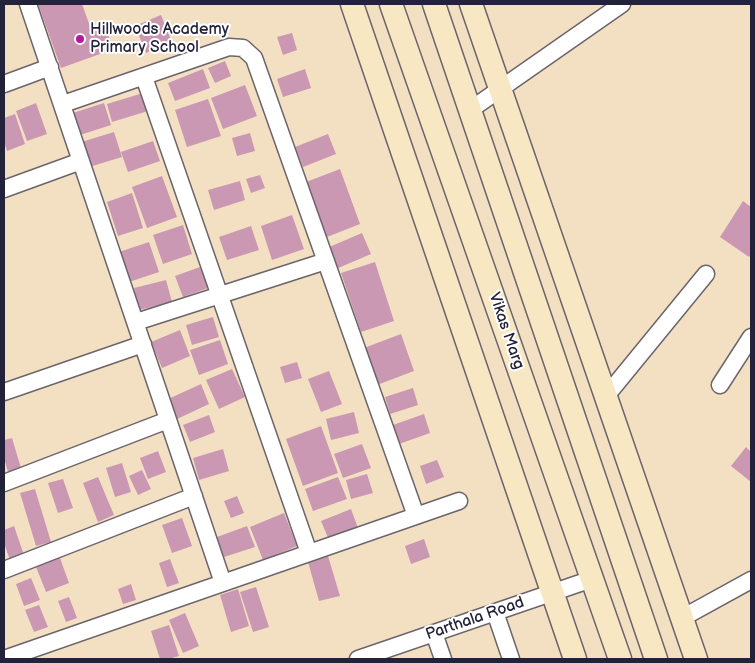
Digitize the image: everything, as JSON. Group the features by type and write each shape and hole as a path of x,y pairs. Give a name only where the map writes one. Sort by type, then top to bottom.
{"street":[{"path":"28,4 223,583"},
{"path":"352,4 574,659"},
{"name":"Vikas Marg","path":"391,4 620,659"},
{"path":"434,4 656,659"},
{"path":"471,4 607,395 648,522 696,659"},
{"path":"470,110 622,4"},
{"path":"63,104 229,47 243,48 254,58 416,516"},
{"path":"4,84 50,67"},
{"path":"144,77 309,553"},
{"path":"4,189 81,161"},
{"path":"136,322 326,261"},
{"path":"607,395 706,274"},
{"path":"720,385 751,336"},
{"path":"4,392 143,344"},
{"path":"4,483 168,420"},
{"path":"4,570 194,496"},
{"path":"5,654 223,583 459,502"},
{"name":"Parthala Road","path":"358,659 592,579"},
{"path":"682,618 751,580"},
{"path":"495,612 511,659"},
{"path":"434,633 442,659"}],"building":[{"name":"Hillwoods Academy Primary School","path":"38,4 82,4 91,29 104,25 114,49 61,68"},
{"path":"161,15 172,42 146,53 135,26"},
{"path":"292,33 297,50 283,55 277,37"},
{"path":"225,61 231,76 215,83 208,68"},
{"path":"203,69 210,88 175,101 168,83"},
{"path":"305,69 311,88 283,97 277,79"},
{"path":"245,85 257,116 223,129 211,98"},
{"path":"143,93 148,111 112,122 107,104"},
{"path":"208,99 221,136 187,147 175,110"},
{"path":"36,103 47,134 27,141 16,111"},
{"path":"104,103 111,125 80,135 73,113"},
{"path":"15,114 25,144 7,151 4,141 4,118"},
{"path":"114,132 122,157 86,168 78,143"},
{"path":"250,133 255,151 237,156 232,138"},
{"path":"328,134 336,154 303,167 295,147"},
{"path":"153,141 160,161 128,172 121,152"},
{"path":"340,169 360,224 327,237 306,182"},
{"path":"260,175 265,188 251,193 246,179"},
{"path":"162,176 177,217 147,228 132,187"},
{"path":"240,181 245,200 214,210 208,190"},
{"path":"132,193 143,228 118,236 107,202"},
{"path":"743,201 751,207 751,254 749,257 720,237"},
{"path":"292,215 304,249 272,260 261,226"},
{"path":"183,225 192,254 163,264 153,235"},
{"path":"251,226 259,250 227,260 219,237"},
{"path":"362,233 371,254 336,269 327,248"},
{"path":"149,242 159,272 126,283 116,253"},
{"path":"375,262 394,321 361,332 341,273"},
{"path":"200,267 208,288 183,297 175,276"},
{"path":"166,280 172,302 139,310 134,288"},
{"path":"213,317 219,337 192,345 186,325"},
{"path":"180,330 190,356 162,368 151,342"},
{"path":"401,334 414,371 377,385 364,348"},
{"path":"220,340 228,364 199,375 190,350"},
{"path":"297,362 302,378 285,383 280,367"},
{"path":"232,369 245,397 219,409 206,380"},
{"path":"329,371 342,404 321,412 308,379"},
{"path":"201,384 209,404 175,420 166,400"},
{"path":"413,388 418,405 390,414 385,397"},
{"path":"354,412 359,433 331,440 326,419"},
{"path":"424,414 430,433 399,444 393,425"},
{"path":"209,415 215,432 190,442 183,425"},
{"path":"321,426 338,473 303,486 286,439"},
{"path":"12,438 21,468 8,472 4,458 4,440"},
{"path":"362,444 371,468 343,478 334,454"},
{"path":"746,447 751,452 751,482 731,466"},
{"path":"223,449 229,471 199,480 193,458"},
{"path":"158,451 166,472 148,479 140,458"},
{"path":"437,460 444,477 426,484 420,466"},
{"path":"122,463 131,492 115,497 106,468"},
{"path":"142,470 151,489 138,495 129,476"},
{"path":"367,474 373,493 351,499 346,480"},
{"path":"98,477 114,515 98,522 83,483"},
{"path":"338,477 347,499 313,511 305,489"},
{"path":"63,479 73,508 58,513 48,483"},
{"path":"35,489 51,542 36,546 20,493"},
{"path":"237,496 244,513 231,518 224,501"},
{"path":"351,509 358,528 329,540 321,521"},
{"path":"284,513 297,546 263,560 250,527"},
{"path":"182,518 192,546 172,553 162,525"},
{"path":"14,526 24,555 10,560 4,543 4,530"},
{"path":"247,526 255,547 224,557 217,537"},
{"path":"424,539 430,557 411,564 405,546"},
{"path":"328,556 340,596 319,601 308,562"},
{"path":"60,558 69,583 46,592 36,567"},
{"path":"170,559 179,583 167,587 159,563"},
{"path":"31,578 40,600 24,606 16,584"},
{"path":"131,584 136,600 123,604 118,589"},
{"path":"256,587 269,627 253,632 240,592"},
{"path":"238,589 249,626 231,632 220,595"},
{"path":"69,597 77,618 66,622 58,601"},
{"path":"39,605 48,627 34,632 25,610"},
{"path":"185,613 199,646 183,653 169,620"},
{"path":"169,625 179,656 160,659 151,631"}],"place":[{"name":"Hillwoods Academy Primary School","path":"80,39"}]}
